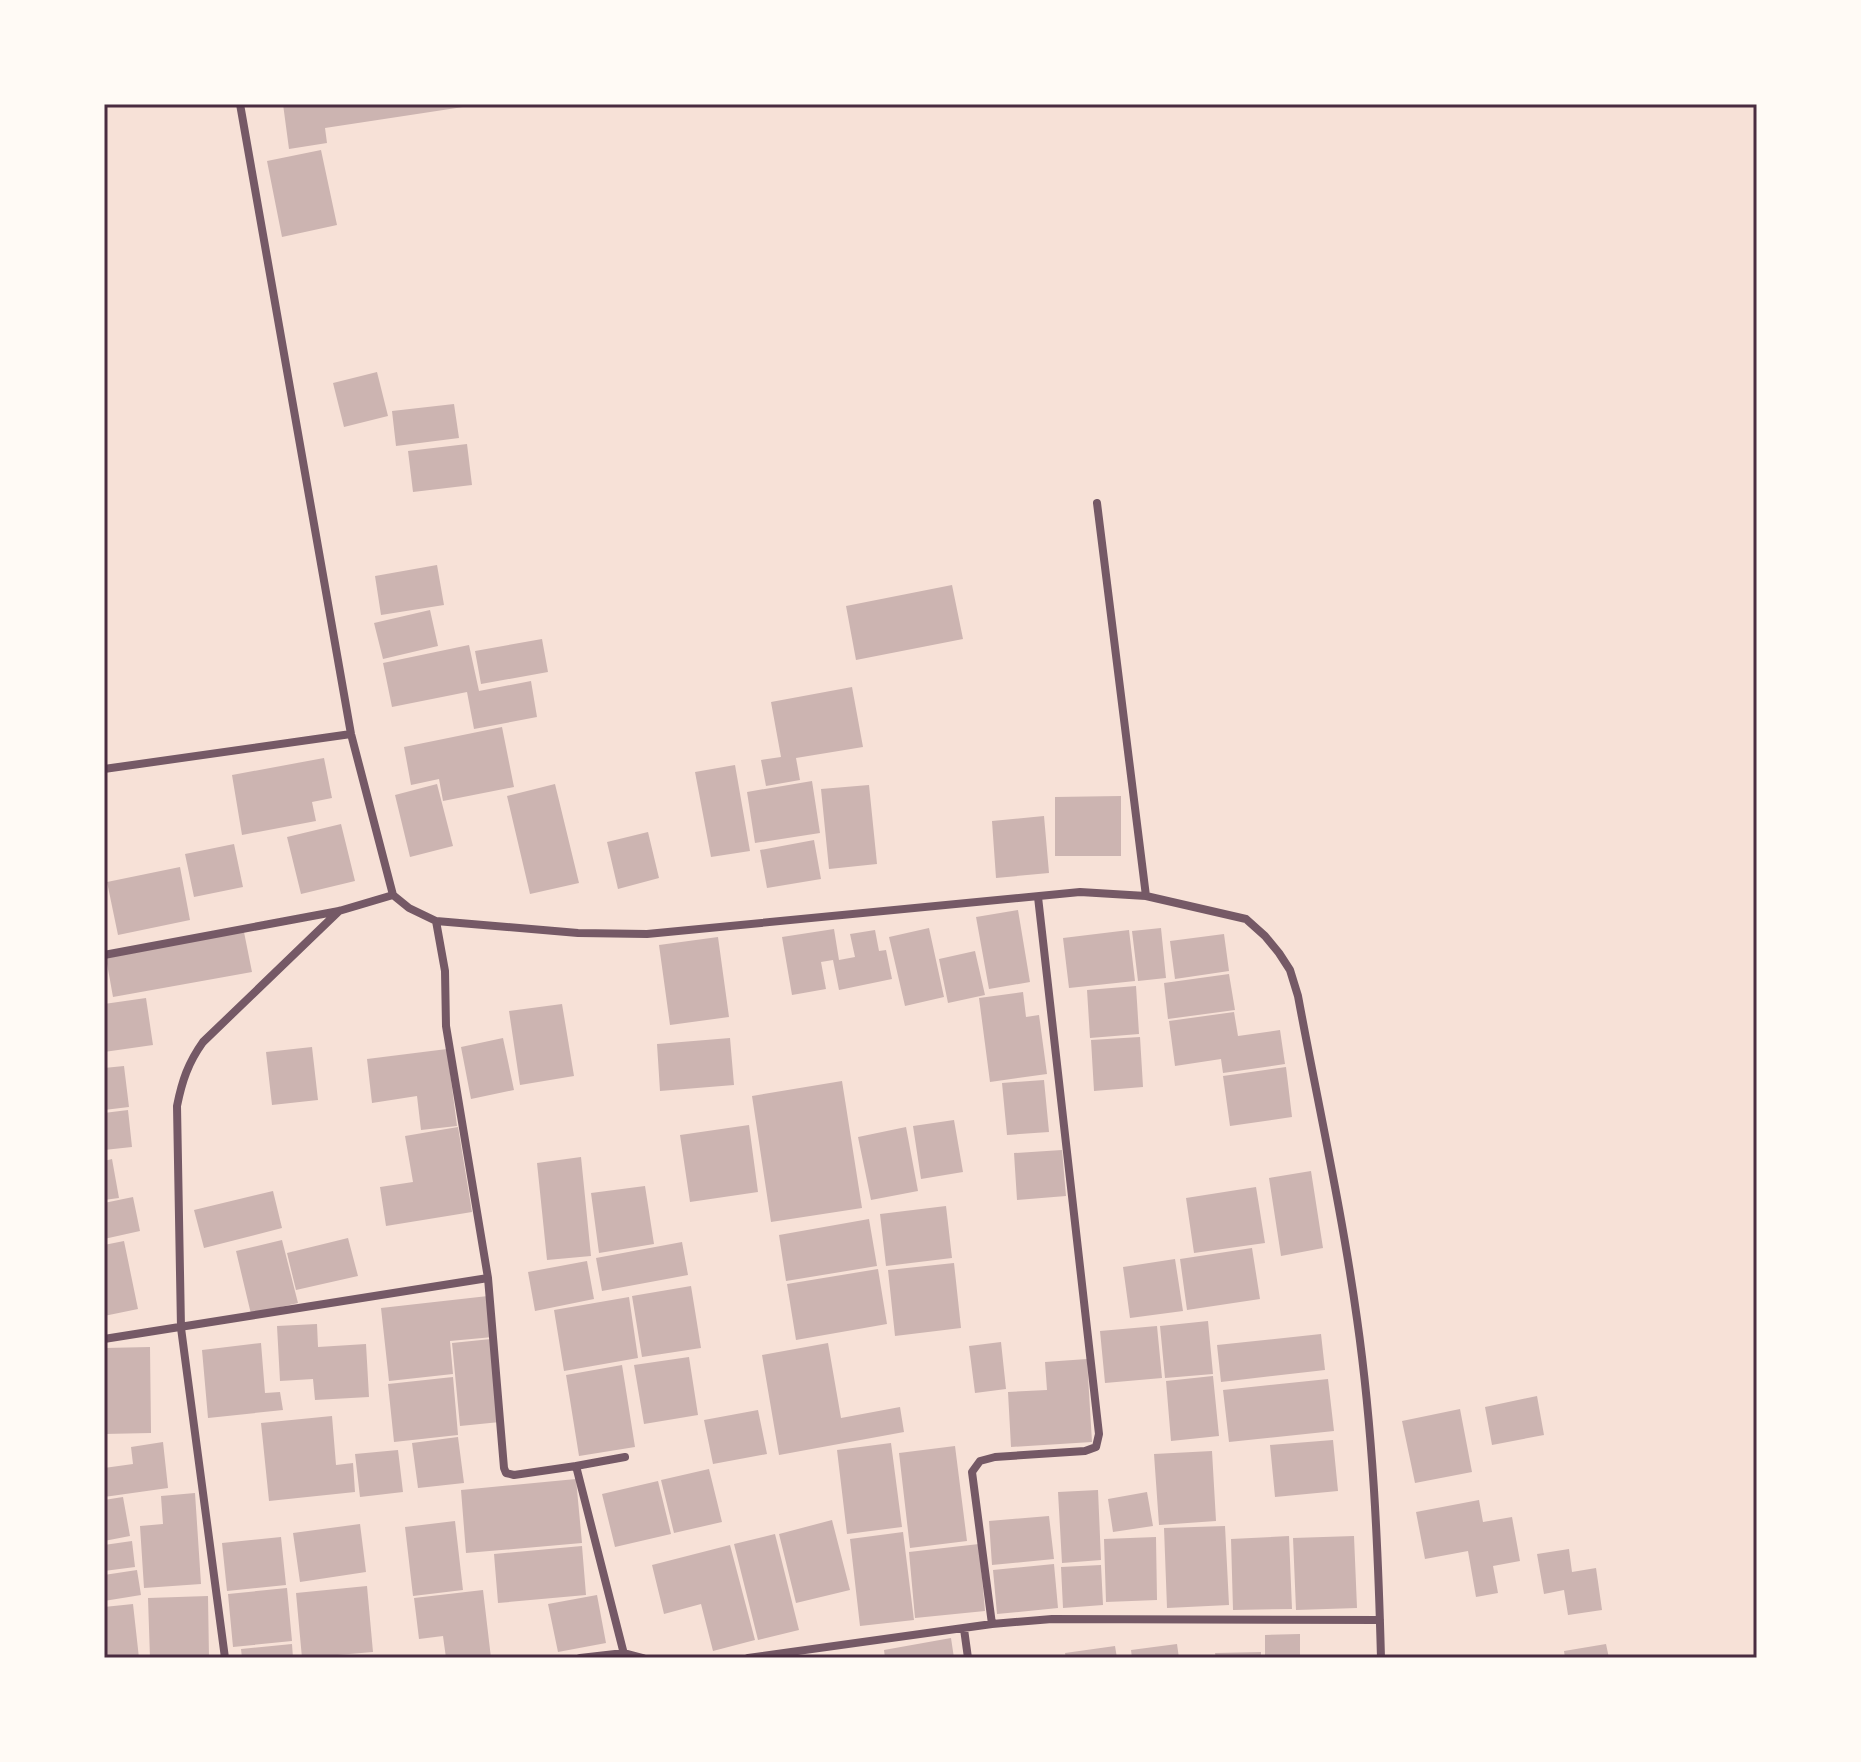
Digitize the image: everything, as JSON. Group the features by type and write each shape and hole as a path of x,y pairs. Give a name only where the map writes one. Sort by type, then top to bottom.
{"street":[{"path":"240,104 351,734 393,895 409,908 436,921 578,933 647,934 1080,892 1146,896 1246,919 1265,936 1290,970 1298,996 1357,1315 1375,1495 1381,1658"},
{"path":"1097,503 1146,896"},
{"path":"104,769 351,734"},
{"path":"104,955 339,911 393,895"},
{"path":"992,1624 972,1472 980,1461 995,1457 1085,1451 1096,1447 1099,1434 1038,897"},
{"path":"225,1658 181,1328 177,1106 186,1070 203,1042 339,911"},
{"path":"436,921 445,971 446,1026 488,1278 506,1473 514,1475 625,1457"},
{"path":"104,1339 488,1278"},
{"path":"576,1466 625,1655"},
{"path":"748,1658 992,1624 1104,1618 1380,1620"},
{"path":"964,1629 968,1658"},
{"path":"580,1658 625,1655 643,1658"}],"building":[{"path":"283,104 463,104 463,107 325,128 327,143 289,149"},
{"path":"321,150 337,225 282,237 267,161"},
{"path":"377,372 388,416 344,427 333,383"},
{"path":"454,404 459,438 396,446 392,411"},
{"path":"467,444 472,485 413,492 408,451"},
{"path":"437,565 444,605 381,615 375,576"},
{"path":"952,585 963,639 856,660 846,606"},
{"path":"430,610 438,646 383,659 374,623"},
{"path":"542,639 548,672 481,684 475,651"},
{"path":"469,645 479,691 531,681 537,717 474,729 467,692 392,707 383,663"},
{"path":"852,687 863,747 796,758 800,780 766,786 761,760 781,757 771,702"},
{"path":"502,727 514,787 443,801 439,779 411,785 404,747"},
{"path":"324,758 332,798 312,802 316,821 242,835 232,775"},
{"path":"735,765 750,851 711,857 695,772"},
{"path":"812,781 820,833 755,843 747,792"},
{"path":"437,784 453,846 410,857 395,795"},
{"path":"555,784 579,883 530,894 507,796"},
{"path":"869,785 877,864 829,869 821,789"},
{"path":"1121,796 1121,856 1055,856 1055,797"},
{"path":"1044,816 1049,873 996,878 992,821"},
{"path":"341,824 355,881 301,894 287,837"},
{"path":"648,832 659,878 618,889 607,842"},
{"path":"814,840 821,879 767,888 760,850"},
{"path":"234,844 243,887 194,897 185,854"},
{"path":"180,867 190,920 118,935 107,882"},
{"path":"1018,910 1030,982 989,989 976,917"},
{"path":"929,928 944,997 905,1006 889,937"},
{"path":"1161,928 1166,978 1138,981 1132,931"},
{"path":"834,929 839,960 855,957 850,934 875,930 879,951 886,950 892,979 839,990 833,960 821,962 826,989 792,995 782,937"},
{"path":"1129,930 1135,981 1069,988 1063,938"},
{"path":"244,932 252,972 113,997 106,958"},
{"path":"1224,934 1229,971 1175,979 1170,941"},
{"path":"718,937 729,1017 670,1025 659,945"},
{"path":"975,951 985,995 948,1003 939,959"},
{"path":"1229,974 1235,1010 1168,1019 1164,983"},
{"path":"1136,986 1139,1034 1090,1038 1087,990"},
{"path":"1023,992 1026,1017 1039,1015 1047,1074 990,1082 979,998"},
{"path":"146,998 153,1045 104,1052 104,1004"},
{"path":"562,1004 574,1076 520,1085 509,1011"},
{"path":"1234,1012 1238,1036 1280,1030 1285,1064 1223,1073 1221,1059 1175,1066 1169,1021"},
{"path":"1140,1037 1143,1087 1094,1091 1091,1040"},
{"path":"503,1038 514,1090 471,1099 461,1047"},
{"path":"730,1038 734,1085 660,1091 657,1044"},
{"path":"312,1047 318,1100 272,1105 266,1052"},
{"path":"447,1049 457,1126 421,1130 417,1096 372,1103 367,1059"},
{"path":"124,1066 129,1107 104,1110 104,1068"},
{"path":"1286,1067 1292,1117 1230,1126 1223,1076"},
{"path":"1044,1080 1049,1132 1007,1135 1002,1083"},
{"path":"842,1081 862,1208 771,1222 752,1096"},
{"path":"128,1110 132,1147 104,1150 104,1113"},
{"path":"954,1120 963,1172 921,1179 913,1126"},
{"path":"749,1125 758,1192 690,1202 680,1135"},
{"path":"458,1127 472,1212 386,1226 380,1187 413,1182 405,1136"},
{"path":"906,1127 918,1191 871,1200 858,1137"},
{"path":"1062,1150 1066,1196 1017,1200 1014,1153"},
{"path":"581,1157 591,1256 547,1260 537,1163"},
{"path":"112,1159 119,1198 104,1200 104,1161"},
{"path":"1311,1171 1323,1248 1281,1256 1269,1178"},
{"path":"645,1186 654,1244 599,1253 591,1193"},
{"path":"1256,1187 1265,1243 1194,1253 1186,1198"},
{"path":"273,1191 282,1228 204,1248 194,1210"},
{"path":"133,1197 140,1231 104,1239 104,1203"},
{"path":"946,1206 952,1258 886,1266 880,1214"},
{"path":"869,1219 877,1266 786,1281 779,1235"},
{"path":"348,1238 358,1276 296,1290 287,1253"},
{"path":"282,1240 298,1303 251,1314 236,1251"},
{"path":"124,1241 138,1309 104,1316 104,1245"},
{"path":"682,1242 688,1275 602,1291 596,1258"},
{"path":"1252,1248 1260,1299 1187,1310 1180,1259"},
{"path":"1175,1259 1183,1311 1130,1318 1123,1267"},
{"path":"587,1261 594,1299 535,1311 528,1272"},
{"path":"954,1263 961,1328 895,1336 888,1270"},
{"path":"878,1269 887,1324 796,1340 787,1284"},
{"path":"691,1286 701,1348 642,1357 632,1296"},
{"path":"488,1296 493,1337 450,1341 453,1374 389,1381 381,1308"},
{"path":"629,1297 638,1358 564,1371 554,1310"},
{"path":"1208,1321 1213,1374 1165,1378 1160,1326"},
{"path":"317,1324 318,1347 366,1344 369,1397 315,1400 313,1379 280,1381 277,1326"},
{"path":"1157,1326 1162,1378 1105,1383 1100,1331"},
{"path":"1321,1334 1325,1370 1221,1382 1217,1345"},
{"path":"491,1339 500,1422 460,1426 452,1343"},
{"path":"1001,1342 1006,1389 975,1393 969,1346"},
{"path":"261,1343 265,1393 280,1392 283,1410 208,1418 202,1350"},
{"path":"828,1343 841,1418 900,1407 904,1432 779,1455 762,1355"},
{"path":"150,1347 151,1433 104,1434 104,1348"},
{"path":"689,1357 698,1415 644,1424 634,1365"},
{"path":"1087,1359 1092,1442 1011,1447 1008,1392 1047,1390 1045,1362"},
{"path":"622,1365 635,1447 579,1456 566,1375"},
{"path":"1213,1376 1219,1436 1171,1441 1166,1381"},
{"path":"453,1377 458,1435 394,1442 388,1384"},
{"path":"1328,1379 1334,1431 1229,1442 1223,1390"},
{"path":"1537,1396 1544,1435 1492,1445 1485,1407"},
{"path":"1460,1409 1472,1472 1415,1483 1402,1421"},
{"path":"758,1410 767,1454 713,1464 704,1420"},
{"path":"332,1416 336,1465 353,1463 355,1492 269,1501 261,1423"},
{"path":"458,1437 464,1483 418,1488 412,1443"},
{"path":"1333,1440 1338,1491 1275,1497 1270,1445"},
{"path":"163,1442 168,1488 104,1497 104,1468 133,1464 131,1447"},
{"path":"891,1443 902,1527 847,1534 837,1450"},
{"path":"955,1446 967,1541 910,1548 899,1453"},
{"path":"398,1450 403,1492 360,1497 355,1454"},
{"path":"1212,1451 1216,1521 1159,1525 1154,1454"},
{"path":"709,1469 722,1522 674,1533 661,1480"},
{"path":"576,1479 582,1543 466,1553 461,1490"},
{"path":"658,1481 671,1534 615,1547 602,1494"},
{"path":"1098,1490 1101,1560 1062,1563 1058,1492"},
{"path":"1147,1492 1153,1526 1113,1532 1108,1499"},
{"path":"195,1493 201,1584 144,1588 140,1526 163,1524 161,1496"},
{"path":"123,1497 130,1536 104,1541 104,1500"},
{"path":"1479,1500 1483,1522 1512,1517 1520,1561 1493,1566 1498,1593 1476,1597 1468,1551 1425,1559 1416,1512"},
{"path":"1049,1516 1054,1559 992,1565 989,1521"},
{"path":"832,1520 850,1590 796,1603 779,1534"},
{"path":"455,1521 463,1590 413,1596 405,1527"},
{"path":"360,1524 366,1572 300,1582 293,1533"},
{"path":"1225,1526 1229,1605 1167,1608 1164,1528"},
{"path":"903,1532 914,1620 860,1626 850,1539"},
{"path":"775,1534 799,1630 758,1640 734,1544"},
{"path":"1289,1536 1292,1609 1233,1610 1231,1539"},
{"path":"1354,1536 1357,1608 1296,1610 1293,1538"},
{"path":"281,1537 286,1585 227,1591 222,1543"},
{"path":"1156,1537 1157,1600 1106,1602 1104,1539"},
{"path":"132,1541 135,1567 104,1571 104,1545"},
{"path":"979,1544 985,1611 915,1618 909,1552"},
{"path":"730,1545 755,1640 713,1651 701,1604 664,1614 652,1565"},
{"path":"582,1546 586,1595 498,1603 494,1554"},
{"path":"1569,1549 1572,1572 1596,1568 1602,1610 1568,1615 1564,1590 1544,1594 1537,1554"},
{"path":"1054,1564 1058,1608 997,1614 993,1570"},
{"path":"1101,1565 1103,1605 1063,1608 1061,1567"},
{"path":"137,1570 141,1595 104,1601 104,1575"},
{"path":"367,1586 373,1652 302,1658 296,1593"},
{"path":"287,1588 292,1641 233,1647 228,1594"},
{"path":"483,1590 491,1658 446,1658 443,1636 419,1639 414,1598"},
{"path":"597,1595 606,1643 558,1652 548,1604"},
{"path":"208,1596 209,1658 150,1658 148,1598"},
{"path":"133,1604 139,1658 104,1658 104,1607"},
{"path":"1300,1634 1300,1658 1265,1658 1265,1635"},
{"path":"951,1638 954,1658 885,1658 884,1650"},
{"path":"292,1644 293,1658 242,1658 241,1649"},
{"path":"1177,1644 1179,1658 1132,1658 1131,1650"},
{"path":"1606,1644 1609,1658 1565,1658 1564,1651"},
{"path":"1115,1646 1117,1658 1066,1658 1065,1653"},
{"path":"1261,1652 1261,1658 1216,1658 1215,1653"}]}
